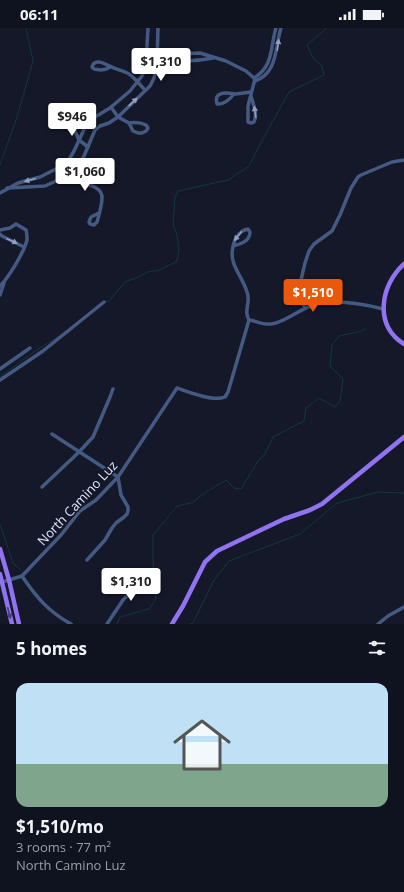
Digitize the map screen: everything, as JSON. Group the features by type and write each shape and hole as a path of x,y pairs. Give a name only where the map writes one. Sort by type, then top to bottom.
{"main road":[{"path":"404,264 396,272 389,284 383,309 387,326 392,335 404,344"},
{"path":"172,624 206,562 217,551 284,519 322,504 404,437"},
{"path":"0,549 19,624"},
{"path":"0,574 12,624"}],"street":[{"path":"0,193 18,183 40,177 66,163 74,151 87,123 111,107 130,91 142,76 146,64 148,28"},
{"path":"7,188 45,186 65,177 74,170 84,156 96,130 100,126 109,123 118,117 150,86 154,78 157,63 158,28"},
{"path":"251,94 256,120 252,123 248,122 249,100 255,79 265,68 268,62 276,28"},
{"path":"255,79 263,77 273,64 281,28"},
{"path":"146,64 169,60 181,54 200,54 226,61 240,67 255,79"},
{"path":"169,60 183,62 215,58"},
{"path":"110,67 129,74 145,90"},
{"path":"234,94 223,104 217,104 216,99 218,95 227,93 251,94"},
{"path":"111,107 118,117 129,123 133,131 142,133 148,128 140,122 129,123"},
{"path":"71,122 79,140 88,147"},
{"path":"305,308 298,293 304,262 314,244 332,231 355,180 361,175 392,162 404,160"},
{"path":"60,167 65,177 76,182 93,186 102,193 103,197 99,213"},
{"path":"0,230 10,228 16,224 26,230 27,239 19,258 4,283 0,295"},
{"path":"233,246 238,245 248,239 250,232 248,229 242,231 234,240 232,250 232,256 233,262 248,296 246,314 249,320 266,324 278,323 305,308 321,303 337,302 366,304 383,309"},
{"path":"0,234 24,247"},
{"path":"0,286 4,283"},
{"path":"0,380 44,351 104,302"},
{"name":"North Camino Luz","path":"2,582 22,576 61,535 80,511 96,500 118,477 177,388 191,393 218,399 221,399 226,395 249,320"},
{"path":"0,369 30,348"},
{"path":"42,487 93,437 113,389"},
{"path":"52,434 118,477 121,495 128,507 127,514 116,523 105,540 87,560"},
{"path":"107,624 123,600 148,574"},
{"path":"22,576 31,590 44,604 60,617 72,624"},
{"path":"378,624 388,616 404,607"}],"waterway":[{"path":"0,165 17,117 33,61 26,28"},
{"path":"105,302 109,301 125,282 148,272 159,270 176,262 179,249 177,235 173,224 175,197 178,191 228,180 249,166 289,92 324,75 322,66 313,58 307,45 327,28"},
{"path":"117,624 120,617 149,609 156,599 153,561 153,535 177,506 191,503 226,480 234,488 241,489 258,461 265,454 273,437 304,421 306,408 319,398 335,407 340,401 343,379 330,366 332,345 339,336 366,329"},
{"path":"0,377 35,351 61,335"},
{"path":"190,624 193,623 214,580 229,561 300,534 337,503 378,492 404,493"},
{"path":"0,524 13,563 21,570"}]}
